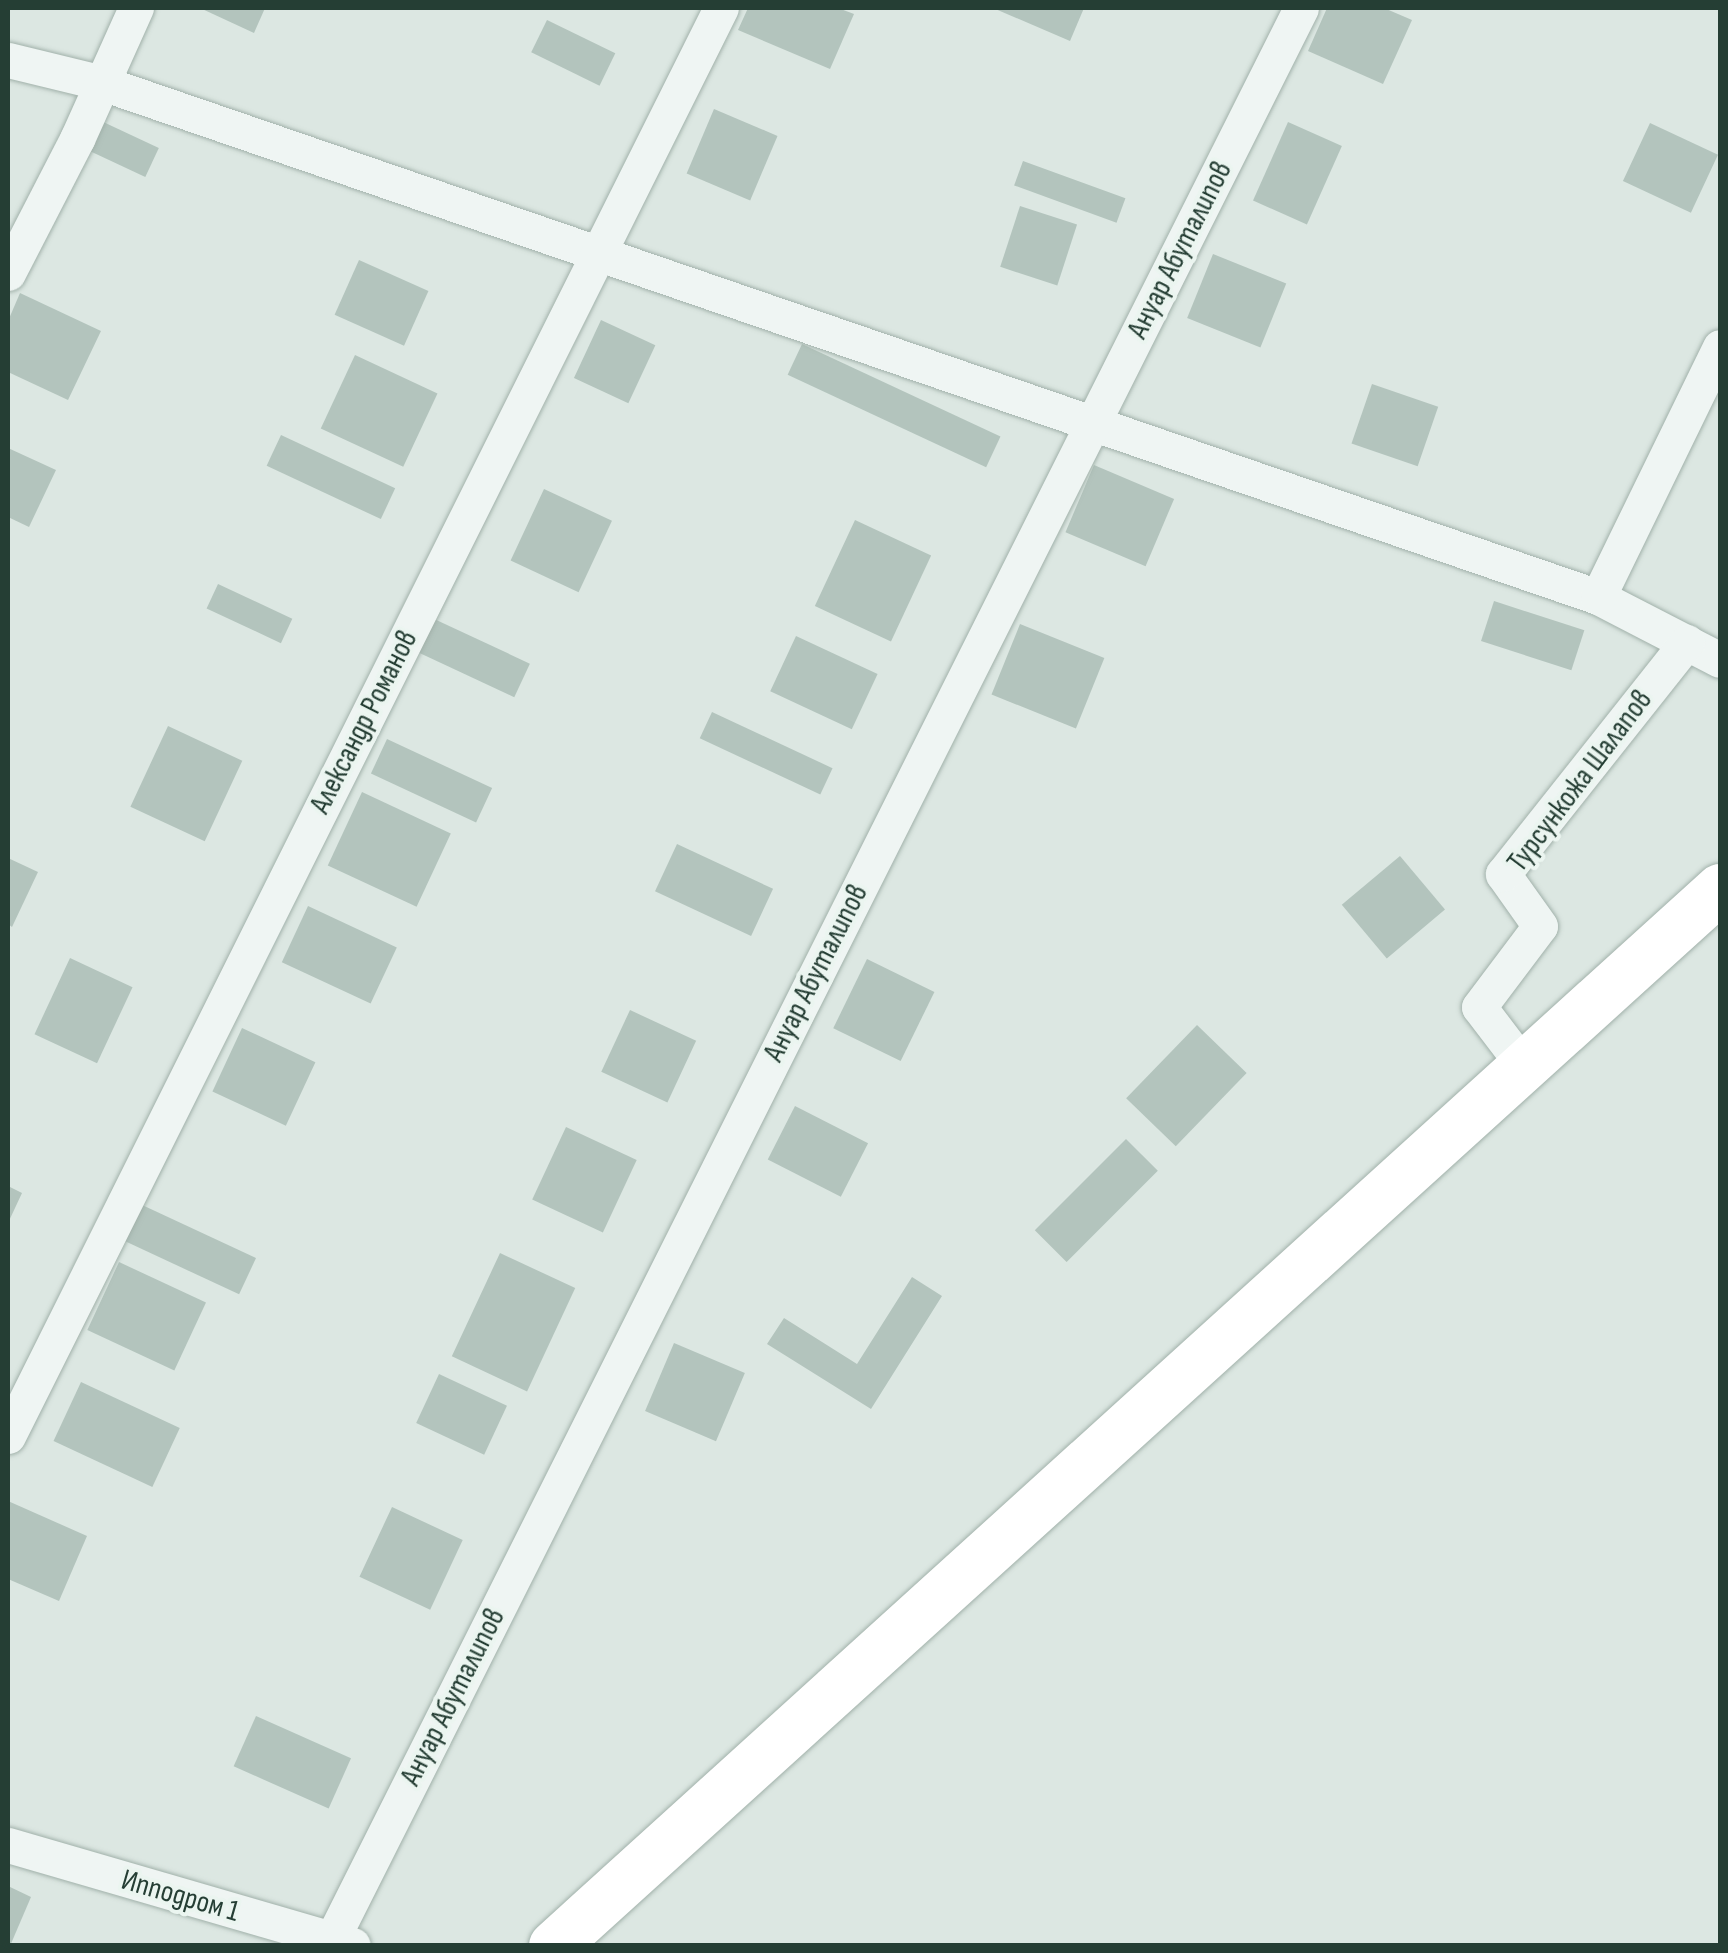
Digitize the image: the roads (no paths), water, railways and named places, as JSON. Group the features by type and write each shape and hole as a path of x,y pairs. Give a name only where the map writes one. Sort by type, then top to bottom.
{"main road":[{"path":"554,1946 1720,889"}],"street":[{"path":"8,273 136,8"},
{"name":"Александр Романов","path":"8,1436 721,8"},
{"name":"Ануар Абуталипов","path":"342,1942 1301,8"},
{"path":"8,60 102,83 1091,426 1598,596 1720,660"},
{"path":"1598,596 1720,347"},
{"name":"Турсункожа Шалапов","path":"1524,1066 1480,1007 1540,926 1503,874 1687,642"},
{"name":"Ипподром 1","path":"8,1845 342,1942"}]}
